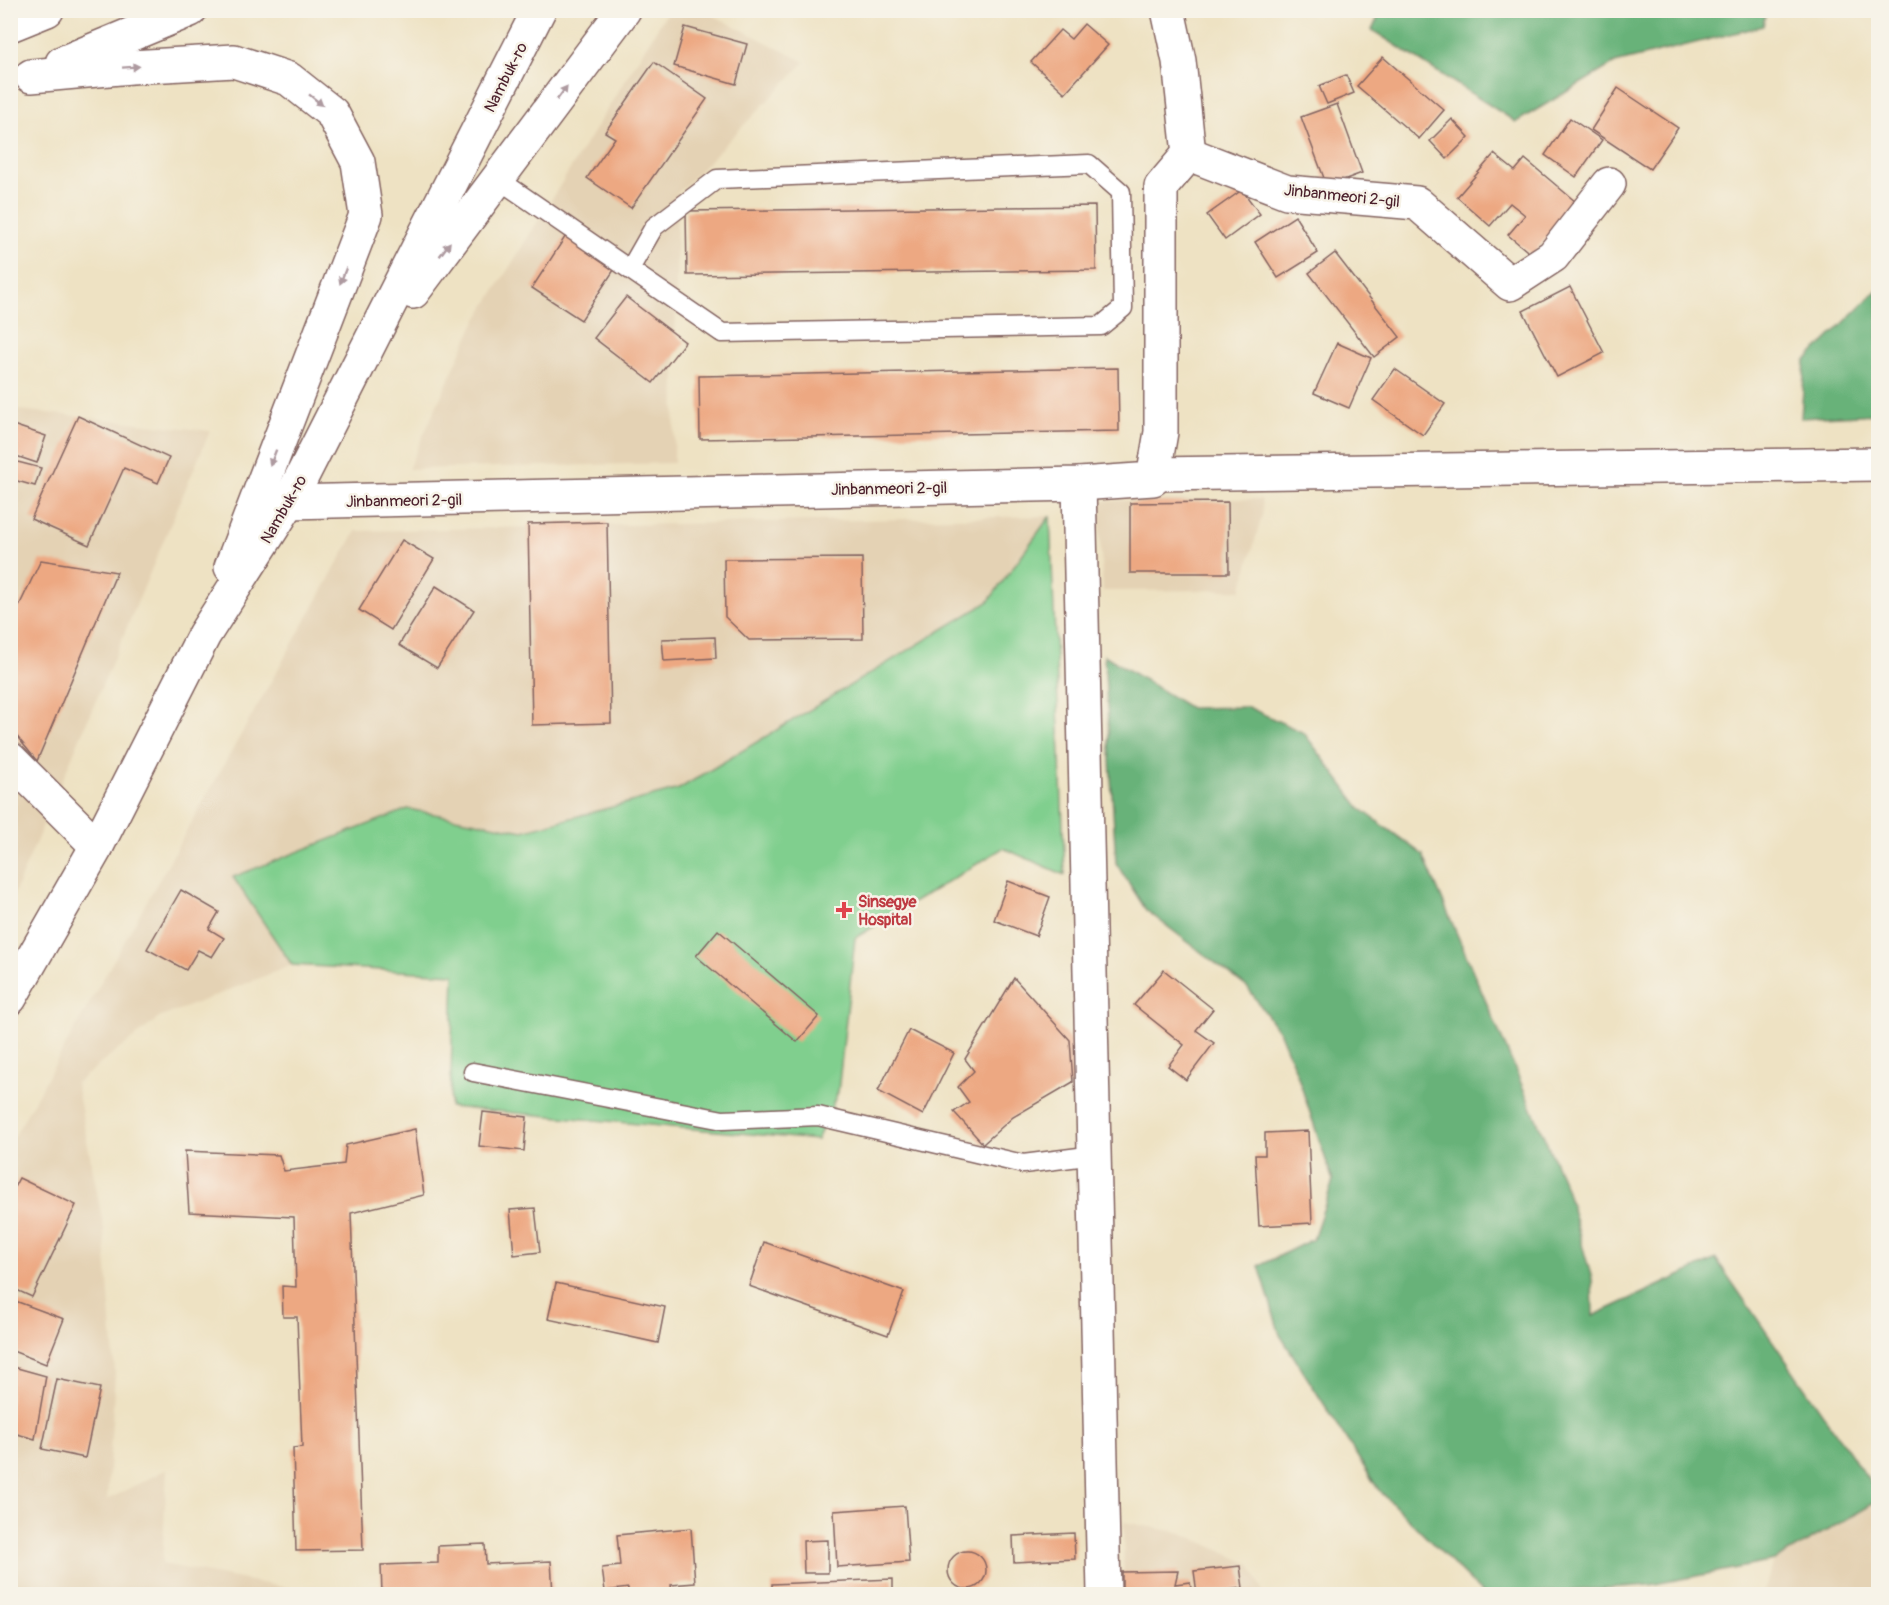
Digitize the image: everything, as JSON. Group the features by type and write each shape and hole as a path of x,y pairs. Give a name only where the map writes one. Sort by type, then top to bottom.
{"street":[{"path":"10,25 47,10"},
{"path":"21,80 190,10"},
{"name":"Nambuk-ro","path":"10,998 97,846 204,635 289,502 539,10"},
{"path":"360,363 624,10"},
{"path":"1168,10 1179,61 1189,154 1161,188 1161,432 1154,474 1878,464"},
{"path":"21,80 131,67 234,61 289,79 332,113 358,162 366,215 204,635"},
{"name":"Jinbanmeori 2-gil","path":"1189,154 1287,192 1417,203 1510,284 1553,256 1609,184"},
{"name":"Jinbanmeori 2-gil","path":"289,502 1079,484 1153,479 1154,474"},
{"path":"1079,484 1104,1594"},
{"path":"10,759 97,846"}],"lane":[{"path":"498,179 722,333 1101,326 1123,308 1121,192 1089,164 717,179 654,227 630,269"},
{"path":"473,1072 723,1120 818,1116 1023,1164 1095,1155"}],"shaded area":[{"path":"668,11 705,11 805,62 677,194 674,463 408,469 473,326"},
{"path":"11,409 210,431 11,901"},
{"path":"1261,499 1263,512 1241,590 1103,591 1098,501"},
{"path":"1050,516 988,602 679,789 523,831 408,809 233,877 292,965 159,1018 76,1083 104,1229 115,1374 107,1500 167,1469 162,1564 319,1594 11,1594 11,1142 356,531"},
{"path":"1878,1501 1878,1594 1763,1594 1774,1561"},
{"path":"1124,1522 1182,1533 1250,1564 1264,1594 1123,1594"}],"green space":[{"path":"1381,10 1766,11 1763,26 1615,63 1516,122 1372,30"},
{"path":"1878,289 1878,414 1801,418 1805,361"},
{"path":"1050,516 1065,875 1003,848 855,938 838,1092 817,1140 450,1107 454,974 292,965 233,877 408,809 523,831 679,789 988,602"},
{"path":"1104,655 1190,708 1248,707 1304,733 1361,809 1423,855 1566,1188 1592,1279 1593,1316 1716,1259 1878,1494 1878,1501 1774,1561 1650,1585 1527,1594 1483,1594 1378,1489 1280,1335 1259,1266 1313,1239 1333,1181 1296,1071 1280,1033 1248,988 1146,910 1116,863"}],"building":[{"path":"1084,24 1108,45 1065,93 1031,62 1060,30 1071,39"},
{"path":"685,27 747,44 736,84 674,66"},
{"path":"1383,57 1444,110 1419,139 1357,86"},
{"path":"654,62 707,99 631,208 587,178 615,138 605,132"},
{"path":"1346,75 1354,93 1327,104 1319,86"},
{"path":"1618,88 1678,128 1650,169 1591,130"},
{"path":"1337,104 1362,173 1327,186 1301,117"},
{"path":"1570,118 1602,140 1576,177 1545,155"},
{"path":"1452,119 1469,137 1447,159 1430,141"},
{"path":"1494,154 1515,171 1525,159 1576,202 1532,255 1508,235 1525,215 1510,203 1490,226 1457,197"},
{"path":"1242,190 1260,214 1225,240 1207,215"},
{"path":"1095,206 1096,270 687,275 686,211"},
{"path":"1295,216 1318,253 1278,278 1255,242"},
{"path":"567,234 616,267 581,320 532,288"},
{"path":"1335,253 1400,337 1374,357 1309,273"},
{"path":"1570,287 1604,353 1557,377 1523,311"},
{"path":"626,297 685,342 653,383 594,338"},
{"path":"1337,343 1371,358 1349,408 1314,393"},
{"path":"1118,368 1119,431 700,439 699,376"},
{"path":"1395,369 1445,404 1423,435 1373,400"},
{"path":"78,416 169,458 158,483 124,468 89,545 31,519"},
{"path":"10,424 46,436 37,463 10,454"},
{"path":"10,460 41,468 35,486 10,479"},
{"path":"1228,502 1229,573 1130,573 1130,503"},
{"path":"607,522 611,723 532,725 528,524"},
{"path":"402,540 434,559 391,630 359,610"},
{"path":"862,558 863,639 749,640 725,617 724,559"},
{"path":"41,560 117,572 37,761 10,728 10,625"},
{"path":"436,586 474,610 437,668 399,645"},
{"path":"715,637 716,658 664,661 662,639"},
{"path":"1008,881 1050,897 1036,936 994,920"},
{"path":"181,890 219,912 209,929 224,938 212,957 198,950 186,970 147,949"},
{"path":"718,930 819,1016 797,1042 696,956"},
{"path":"1164,970 1213,1009 1196,1030 1214,1043 1186,1080 1168,1066 1184,1045 1134,1005"},
{"path":"1014,978 1070,1040 1073,1082 1013,1117 983,1144 954,1112 969,1102 958,1087 974,1071 965,1059"},
{"path":"909,1030 954,1053 923,1115 878,1091"},
{"path":"483,1112 527,1117 524,1151 479,1146"},
{"path":"415,1129 424,1195 351,1213 363,1550 296,1551 293,1448 302,1447 297,1317 283,1317 282,1286 296,1287 294,1217 189,1212 185,1151 279,1155 284,1171 344,1164 346,1145"},
{"path":"1308,1131 1312,1223 1259,1226 1255,1155 1265,1155 1265,1133"},
{"path":"19,1178 76,1205 32,1297 10,1287 10,1195"},
{"path":"535,1208 540,1252 514,1255 510,1210"},
{"path":"764,1242 904,1292 888,1335 749,1286"},
{"path":"556,1283 665,1307 658,1343 548,1319"},
{"path":"10,1299 64,1319 46,1364 10,1350"},
{"path":"10,1366 46,1376 35,1439 10,1432"},
{"path":"57,1379 100,1388 85,1458 42,1449"},
{"path":"905,1506 909,1562 837,1567 834,1511"},
{"path":"691,1528 695,1583 671,1585 672,1594 628,1594 628,1588 605,1591 602,1568 620,1566 617,1535"},
{"path":"1074,1533 1075,1559 1014,1562 1013,1536"},
{"path":"828,1540 828,1573 804,1573 803,1541"},
{"path":"485,1544 486,1564 551,1561 553,1594 382,1594 381,1565 438,1563 438,1546"},
{"path":"967,1551 981,1556 986,1570 981,1584 967,1589 953,1584 948,1570 953,1556"},
{"path":"1240,1566 1243,1588 1197,1594 1194,1571"},
{"path":"1178,1571 1175,1584 1190,1582 1192,1594 1122,1594 1122,1572"},
{"path":"893,1579 893,1594 772,1594 772,1584"},
{"path":"1254,1591 1255,1594 1238,1594 1238,1593"}],"place":[{"name":"Sinsegye Hospital","path":"844,910"}]}
